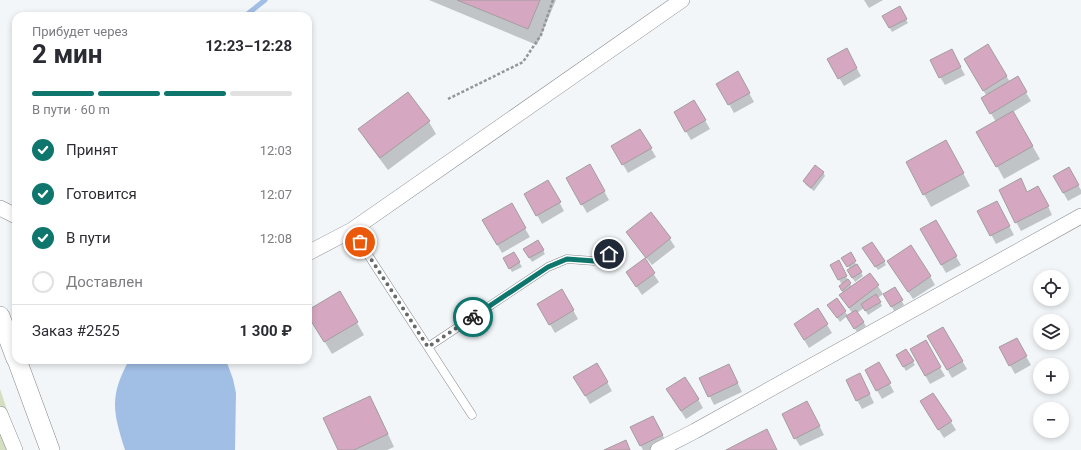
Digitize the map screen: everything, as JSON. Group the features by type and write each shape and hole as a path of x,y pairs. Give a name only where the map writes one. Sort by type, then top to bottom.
{"street":[{"path":"312,251 352,230 682,0"},
{"path":"0,208 12,214"},
{"path":"658,450 696,431 1081,216"},
{"path":"0,316 12,348"},
{"path":"18,364 50,450"},
{"path":"0,414 15,450"}],"lane":[{"path":"352,230 472,415"},
{"path":"428,347 548,267 567,259 594,261 609,254"}],"path":[{"path":"448,99 523,62 541,35 553,0"}],"green space":[{"path":"0,389 21,450 0,450"}],"water":[{"path":"127,364 227,364 236,393 235,450 125,450 118,425 115,405 118,384"}],"building":[{"path":"457,0 540,0 528,29"},
{"path":"900,6 907,19 889,28 882,16"},
{"path":"988,44 1007,76 983,91 964,59"},
{"path":"847,48 857,68 838,79 827,59"},
{"path":"952,49 961,67 939,78 930,60"},
{"path":"738,71 750,93 728,105 716,84"},
{"path":"1018,76 1027,92 990,114 981,98"},
{"path":"408,92 430,121 380,158 358,129"},
{"path":"694,100 706,120 685,132 674,112"},
{"path":"1013,111 1033,146 996,167 976,132"},
{"path":"640,129 652,148 622,165 611,146"},
{"path":"946,140 964,173 923,195 906,162"},
{"path":"590,164 605,191 581,205 566,178"},
{"path":"815,165 824,172 811,188 803,181"},
{"path":"1069,167 1079,185 1063,193 1053,176"},
{"path":"1021,178 1027,192 1038,186 1049,206 1015,223 999,190"},
{"path":"548,180 561,202 536,216 524,194"},
{"path":"997,201 1010,226 990,236 977,211"},
{"path":"512,203 526,228 497,245 482,220"},
{"path":"651,212 671,238 646,258 626,232"},
{"path":"936,220 957,256 941,265 920,229"},
{"path":"538,240 544,250 529,258 523,249"},
{"path":"872,242 885,261 875,267 862,248"},
{"path":"911,245 931,276 908,292 887,261"},
{"path":"514,252 520,262 509,269 503,258"},
{"path":"851,252 856,261 847,267 841,258"},
{"path":"645,258 655,273 636,287 626,272"},
{"path":"839,260 847,276 838,280 830,265"},
{"path":"857,264 862,272 852,278 847,270"},
{"path":"870,273 879,285 849,308 839,295"},
{"path":"848,279 851,283 842,291 839,286"},
{"path":"895,287 903,300 891,307 883,294"},
{"path":"562,289 574,310 549,325 537,304"},
{"path":"340,291 358,322 324,342 312,322 312,308"},
{"path":"876,294 881,302 865,311 861,304"},
{"path":"837,298 846,311 837,318 827,305"},
{"path":"818,308 828,324 804,340 794,324"},
{"path":"856,310 864,322 854,329 846,316"},
{"path":"943,327 963,361 947,370 927,336"},
{"path":"1017,338 1027,356 1009,366 999,347"},
{"path":"926,340 941,367 925,376 910,349"},
{"path":"906,349 914,361 903,367 896,355"},
{"path":"879,362 891,383 876,391 865,370"},
{"path":"597,363 608,382 585,396 573,377"},
{"path":"729,364 738,383 708,397 699,378"},
{"path":"860,373 870,394 856,401 846,380"},
{"path":"685,377 699,399 681,411 666,389"},
{"path":"933,393 952,421 938,430 920,401"},
{"path":"370,396 388,434 354,450 338,450 323,418"},
{"path":"807,401 820,426 794,439 782,414"},
{"path":"653,416 663,435 640,446 630,427"},
{"path":"767,429 777,450 726,450 749,438"},
{"path":"626,440 630,450 604,450"}],"waterway":[{"path":"250,12 265,0"}],"way so far":[{"path":"360,242 428,347 473,317"}],"route":[{"path":"473,317 548,267 567,259 594,261 609,254"}]}
